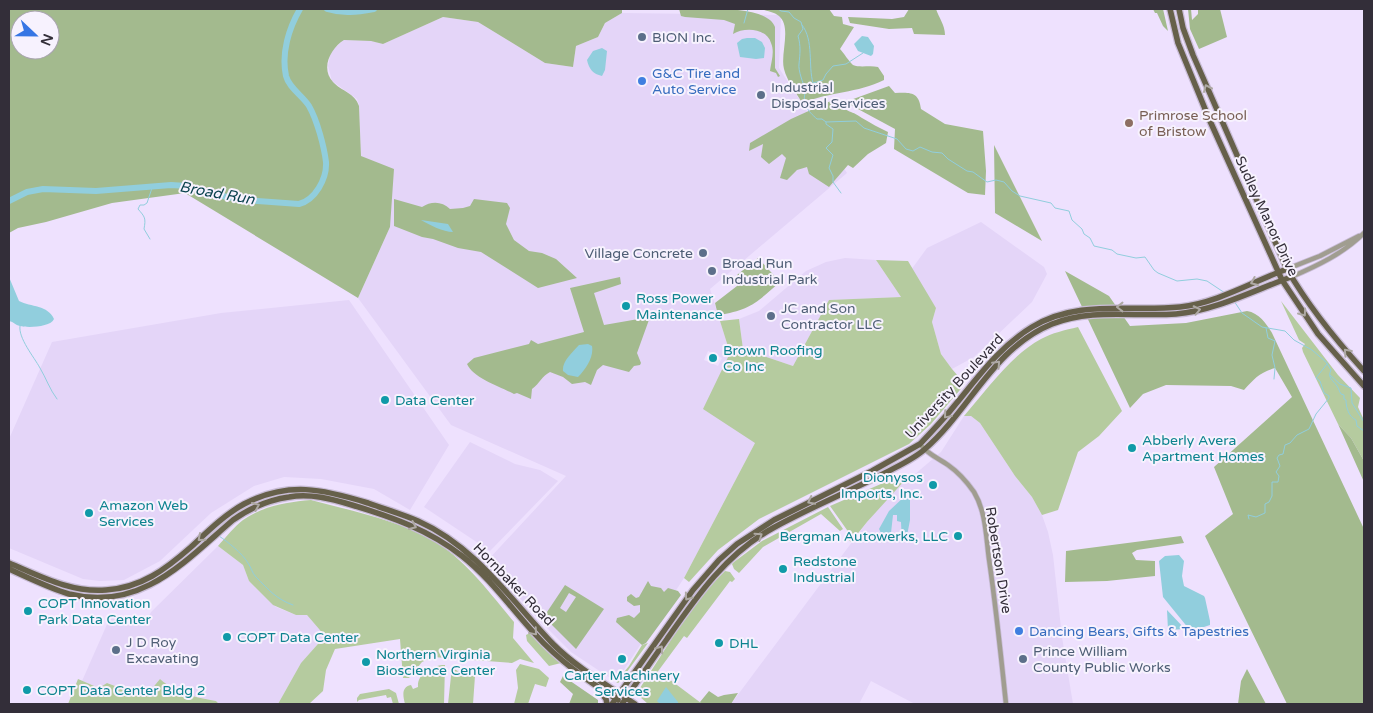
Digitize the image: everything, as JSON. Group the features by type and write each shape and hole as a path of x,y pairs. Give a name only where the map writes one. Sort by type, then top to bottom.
{"main road":[{"name":"Sudley Manor Drive","path":"1170,9 1178,44 1210,121 1282,280 1318,334 1364,386"},
{"name":"Sudley Manor Drive","path":"1179,9 1183,28 1193,55 1286,269 1325,326 1364,371"},
{"name":"University Boulevard","path":"614,702 693,590 719,560 737,544 769,522 922,447 993,358 1009,343 1033,326 1056,315 1080,309 1099,307 1180,307 1219,296 1286,269"},
{"name":"University Boulevard","path":"624,702 701,590 743,548 772,528 872,480 922,447 949,424 1002,359 1020,342 1044,328 1081,316 1176,314 1206,308 1291,277"},
{"name":"Hornbaker Road","path":"9,563 67,586 85,590 103,591 130,586 148,579 168,567 234,510 261,497 282,491 302,489 325,491 390,510 425,524 459,545 488,571 558,648 582,668 620,693 624,702"},
{"name":"Hornbaker Road","path":"9,569 72,594 110,597 132,592 156,583 174,571 233,520 245,512 274,500 294,496 317,497 358,507 409,524 452,548 476,568 560,659 598,687 614,702 635,704"},
{"path":"186,551 190,557"},
{"path":"598,687 607,704"}],"street":[{"name":"University Boulevard","path":"1286,269 1320,256 1364,233"},
{"name":"University Boulevard","path":"1291,277 1330,258 1364,233"},
{"name":"Robertson Drive","path":"922,447 961,476 979,502 983,515 994,591 1006,704"}],"shaded area":[{"path":"9,9 622,9 622,13 605,23 598,37 576,46 573,67 545,63 478,22 443,17 383,44 371,41 344,40 335,48 331,53 327,71 333,82 351,95 359,106 361,156 394,169 390,227 358,298 185,193 112,203 18,228 9,233"},
{"path":"679,9 732,9 759,14 769,20 775,27 775,68 780,76 778,77 776,73 770,71 773,50 769,38 765,34 755,30 743,30 733,34 735,24 724,20 681,16"},
{"path":"760,9 829,9 834,16 842,17 843,24 854,27 840,49 848,60 856,66 878,67 884,76 884,80 864,88 812,99 802,103 789,82 784,69 785,27 783,21 779,16"},
{"path":"909,9 936,9 945,35 914,34 912,28 889,29 850,23 848,17 892,19 904,17"},
{"path":"1153,9 1163,9 1168,31 1163,26"},
{"path":"1188,9 1191,9 1192,20 1198,14 1198,9 1220,9 1227,37 1199,49 1190,29"},
{"name":"Broad Run Industrial Park","path":"622,13 781,15 779,68 847,173 710,289 755,443 684,578 616,682 571,652 540,621 487,561 566,476 451,425 358,298 390,227 361,156 359,105 357,99 332,81 328,66 331,51 344,40 371,41 383,44 443,17 478,22 545,63 573,67 576,46 598,37 605,23","holes":["708,351 722,358 718,366 704,360"]},
{"path":"862,36 868,37 874,46 871,56 858,51 854,44"},
{"path":"747,38 755,38 762,42 765,48 764,58 740,57 737,43"},
{"path":"602,48 607,51 605,70 602,76 592,71 587,60 593,51"},
{"path":"889,86 895,93 910,93 916,96 921,109 945,124 983,131 986,171 985,195 968,193 894,149 895,129 845,102"},
{"path":"835,99 845,109 888,132 886,143 868,154 853,168 848,165 829,187 809,174 807,167 797,170 787,180 780,178 786,158 782,154 769,164 761,157 763,144 749,151 750,143 791,119"},
{"path":"994,145 1042,241 995,213"},
{"path":"394,199 422,207 433,203 440,203 450,209 470,206 474,199 507,203 510,208 506,224 514,240 529,251 542,253 556,259 577,278 538,288 481,252 458,248 394,226"},
{"path":"421,220 448,224 453,232 441,230"},
{"path":"981,222 1044,267 1047,274 1032,302 974,357 952,369 941,354 932,322 936,308 911,270 927,248"},
{"path":"758,258 780,282 745,308 718,315 715,303 737,286 737,275"},
{"path":"845,258 876,260 901,297 829,300 793,366 743,349 739,319 759,311 806,271 826,262"},
{"path":"876,260 908,261 936,308 932,322 941,354 965,384 931,424 909,444 759,519 718,550 689,582 684,578 755,443 703,409 730,353 720,321 739,319 743,349 793,366 829,300 901,297"},
{"path":"1065,271 1109,296 1130,326 1186,323 1247,311 1259,316 1272,333 1364,529 1364,704 1287,704 1205,536 1233,514 1214,467 1292,397 1275,368 1258,376 1244,390 1231,386 1166,385 1143,394 1130,408"},
{"path":"9,277 19,301 48,311 54,319 52,322 28,327 18,326 9,321"},
{"path":"620,277 621,284 594,293 604,325 650,317 637,353 641,363 634,366 629,372 603,365 597,370 591,385 585,382 572,384 563,377 550,372 532,389 531,399 517,393 514,394 488,382 475,374 467,364 474,358 529,344 531,340 538,344 584,332 570,288"},
{"path":"349,300 449,445 410,510 374,489 321,479 284,477 254,486 211,513 160,561 124,580 100,581 83,579 9,548 9,439 52,342 221,313"},
{"path":"1281,301 1338,375 1360,398 1358,407 1364,420 1364,461 1351,438 1338,424 1303,352 1302,348 1305,344 1299,340"},
{"path":"1078,327 1122,411 1099,436 1078,452 1058,510 1042,515 1032,497 1015,476 980,423 971,416 964,416 999,374 1019,354 1041,339"},
{"path":"588,344 592,346 592,350 591,359 586,367 578,377 568,375 563,371 566,360 579,345"},
{"path":"964,416 971,416 980,423 1015,476 1032,497 1042,515 1053,555 1062,637 1073,704 915,704 871,681 859,704 731,704 867,522 903,481 914,475 941,452"},
{"path":"1338,424 1351,438 1364,461 1364,482"},
{"path":"470,442 515,464 540,470 558,481 490,551 424,507"},
{"path":"904,474 906,479 851,542 846,538 847,530 830,506"},
{"path":"906,495 910,497 910,520 906,541 902,543 901,522 897,521 897,515 893,515 891,533 888,538 882,535 879,529 889,511"},
{"path":"311,500 403,526 431,539 443,547 476,577 514,622 513,638 534,663 520,659 512,663 433,657 422,662 409,678 403,678 400,639 335,649 326,670 323,691 309,704 278,704 301,663 325,636 307,615 296,615 273,605 249,581 243,565 218,546 243,520 259,511 293,502"},
{"path":"828,507 843,529 840,531 821,514 763,547 739,573 734,569 732,564 762,541"},
{"path":"1181,536 1184,543 1137,550 1132,553 1136,560 1155,561 1155,576 1107,581 1065,582 1066,551"},
{"path":"218,546 243,565 249,581 276,607 296,615 307,615 325,636 301,663 278,704 219,704 216,701 183,694 170,688 160,679 145,698 108,683 100,688 82,681 112,613 144,626 151,612"},
{"path":"1179,555 1184,561 1182,576 1184,586 1204,596 1210,625 1189,629 1163,597 1159,561 1165,556"},
{"path":"725,571 730,572 735,579 732,582 730,581 687,638 684,636 656,674 662,679 665,676 701,703 648,704 639,696 638,691 689,613"},
{"path":"648,581 651,586 661,588 664,592 668,588 678,591 681,595 646,643 642,645 616,622 617,618 629,615 634,618 640,612 640,605 634,606 627,601 627,597 631,594 636,598 639,597"},
{"path":"565,585 604,609 576,649 545,618","holes":["569,593 576,597 566,612 560,608"]},
{"path":"1167,610 1185,629 1168,630"},
{"path":"530,633 561,663 549,666 527,641 526,635"},
{"path":"648,643 621,680 618,683 616,682 642,645"},
{"path":"520,664 539,669 549,678 546,687 535,684 528,704 514,704 518,688 516,670"},
{"path":"445,665 444,704 405,704 403,695 404,690 408,686 411,685 413,689 418,687 418,682 423,674 431,668"},
{"path":"452,667 463,675 475,676 473,704 448,704"},
{"path":"1247,669 1266,704 1238,704 1241,681"},
{"path":"563,676 598,700 598,704 569,704 573,694 560,682"},
{"path":"78,679 99,688 107,683 145,697 160,679 180,691 216,701 219,704 68,704"},
{"path":"666,687 678,704 660,704 657,701"},
{"path":"389,689 396,693 399,704 393,704 391,697 387,698 386,695 357,702 360,694"},
{"path":"709,691 718,697 738,693 731,704 701,704 700,702"}],"waterway":[{"name":"Broad Run","path":"9,201 27,192 43,189 96,191 171,185 187,186 217,195 244,200 299,204 305,202 319,188 326,169 326,162 320,133 312,112 286,76 285,50 292,24 300,9"},
{"name":"Broad Run","path":"327,9 339,12 374,9"},
{"path":"744,23 748,9"},
{"path":"778,9 789,12 801,22 803,29 798,36 800,47 799,70 806,90 805,103 808,110 817,119 822,119 826,122 856,121 864,128 897,139 906,149 913,151 920,147 932,152 942,153 948,159 967,171 973,172 987,182 996,180 1004,182 1012,191 1020,196 1051,203 1055,208 1069,211 1072,220 1090,238 1094,246 1112,250 1117,254 1136,258 1145,257 1158,273 1177,281 1197,279 1207,281 1225,293"},
{"path":"802,25 808,38 813,83 823,80 833,66 846,64 863,53"},
{"path":"826,122 833,129 832,142 826,148 833,155 829,168 833,176 833,182 841,193"},
{"path":"150,239 144,229 144,218 138,209 140,205 147,203 153,185"},
{"path":"1234,301 1242,313 1262,327 1285,331 1294,340 1312,350 1326,362 1331,370 1331,379 1341,394 1344,395 1347,409 1356,420 1357,426 1364,431"},
{"path":"20,326 24,342 57,399"},
{"path":"1266,328 1268,338 1275,341 1272,355 1275,368 1274,379"},
{"path":"1249,519 1248,515 1256,517 1265,513 1265,504 1269,502 1272,496 1272,482 1278,482 1279,476 1276,472 1280,466 1277,458 1283,454 1285,445 1290,443 1297,435 1309,429 1316,414 1329,398 1324,393 1320,381 1316,378 1327,364"},
{"path":"1330,375 1340,384 1351,388 1352,403 1364,422"},
{"path":"219,536 242,555 255,575 269,590 277,597 293,605"}],"place":[{"name":"BION Inc.","path":"642,37"},
{"name":"G&C Tire and Auto Service","path":"642,81"},
{"name":"Industrial Disposal Services","path":"761,95"},
{"name":"Primrose School of Bristow","path":"1129,123"},
{"name":"Village Concrete","path":"703,253"},
{"name":"Broad Run Industrial Park","path":"712,271"},
{"name":"Ross Power Maintenance","path":"626,306"},
{"name":"JC and Son Contractor LLC","path":"771,316"},
{"name":"Brown Roofing Co Inc","path":"713,358"},
{"name":"Data Center","path":"385,400"},
{"name":"Abberly Avera Apartment Homes","path":"1132,448"},
{"name":"Dionysos Imports, Inc.","path":"933,485"},
{"name":"Amazon Web Services","path":"89,513"},
{"name":"Bergman Autowerks, LLC","path":"958,536"},
{"name":"Redstone Industrial","path":"783,569"},
{"name":"COPT Innovation Park Data Center","path":"28,611"},
{"name":"Dancing Bears, Gifts & Tapestries","path":"1019,631"},
{"name":"COPT Data Center","path":"227,637"},
{"name":"DHL","path":"719,643"},
{"name":"J D Roy Excavating","path":"116,650"},
{"name":"Carter Machinery Services","path":"622,659"},
{"name":"Prince William County Public Works","path":"1023,659"},
{"name":"Northern Virginia Bioscience Center","path":"366,662"},
{"name":"COPT Data Center Bldg 2","path":"27,690"}]}
